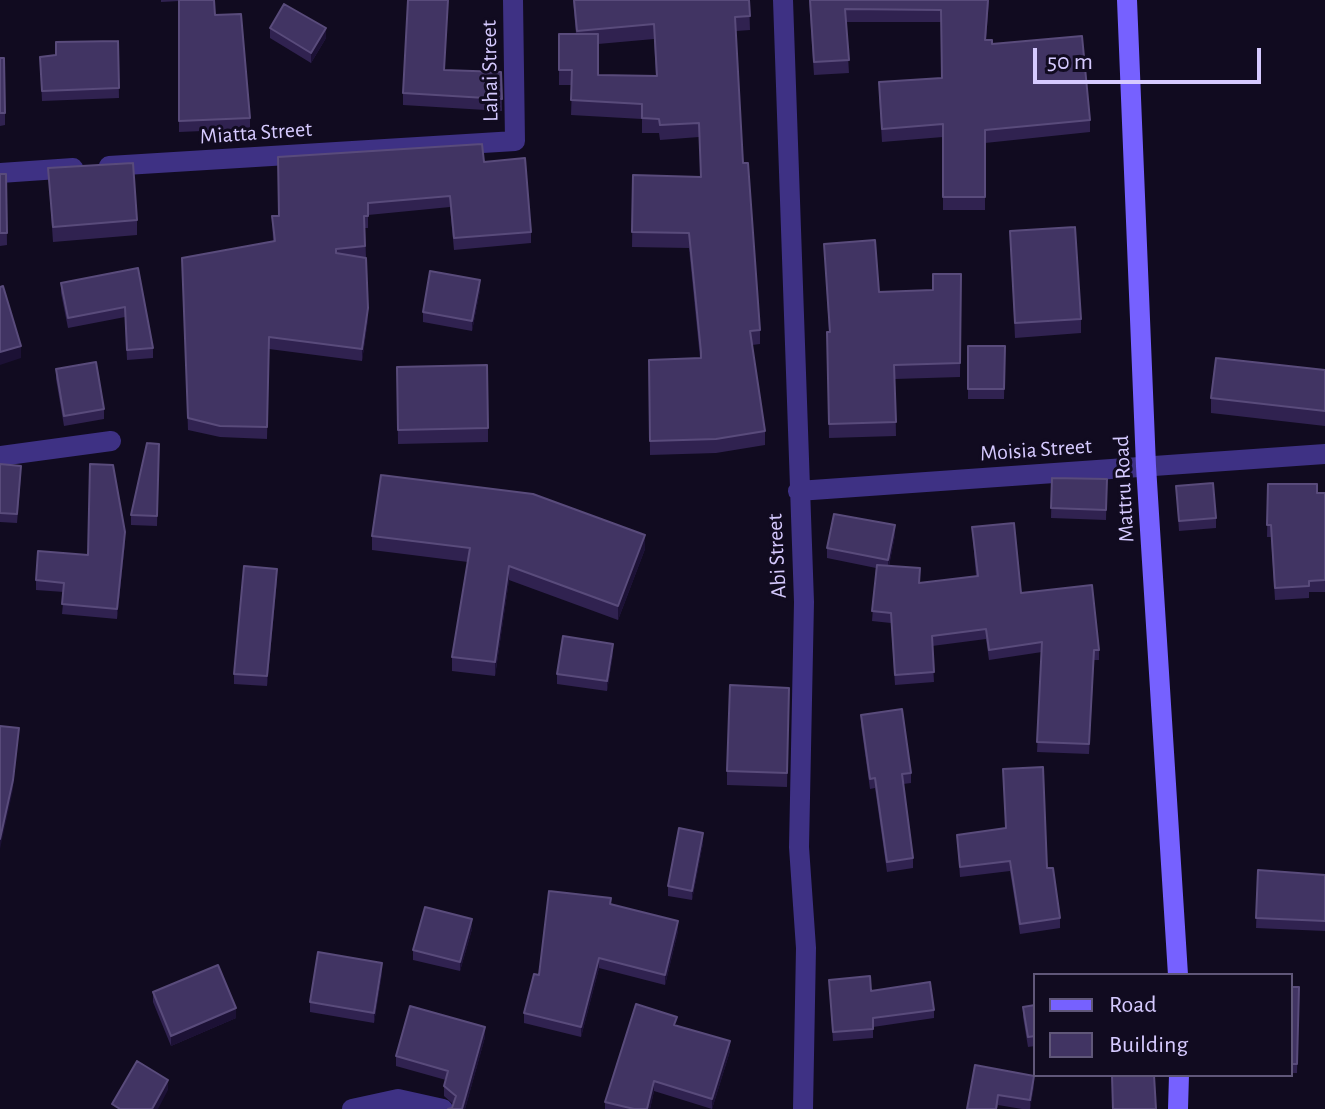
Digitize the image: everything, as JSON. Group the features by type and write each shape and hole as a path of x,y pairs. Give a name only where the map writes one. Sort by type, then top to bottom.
{"main road":[{"name":"Mattru Road","path":"1127,0 1146,466 1178,973"},
{"path":"1178,1109 1179,1077"}],"street":[{"name":"Lahai Street","path":"513,0 515,141"},
{"name":"Abi Street","path":"783,0 804,602 799,847 806,948 803,1109"},
{"name":"Miatta Street","path":"0,173 515,141"},
{"path":"0,456 111,441"},
{"name":"Moisia Street","path":"798,491 1325,454"},
{"path":"352,1109 398,1099 443,1109"}],"building":[{"path":"179,0 214,0 215,15 241,14 250,118 179,121"},
{"path":"408,0 448,0 444,70 501,72 502,99 403,93"},
{"path":"574,0 749,0 750,16 735,17 743,163 748,163 760,330 750,331 765,431 716,439 650,441 649,360 701,358 701,352 689,233 632,232 633,175 701,177 699,123 660,125 659,119 642,118 642,104 571,100 572,70 559,70 559,34 598,34 598,75 657,76 654,24 577,31"},
{"path":"810,0 988,0 985,40 992,40 992,44 1082,36 1090,120 985,130 985,197 943,197 943,124 882,129 879,82 942,78 941,10 845,9 849,60 814,62"},
{"path":"284,4 326,28 311,53 270,28"},
{"path":"118,41 119,88 42,91 40,57 56,55 56,42"},
{"path":"0,58 4,58 5,113 0,113"},
{"path":"482,144 484,162 525,158 531,232 454,238 450,196 368,203 368,216 364,216 365,246 336,249 336,253 366,258 368,308 362,349 269,337 267,427 220,426 188,418 182,258 275,241 272,216 279,216 278,157"},
{"path":"133,163 137,220 53,227 48,168"},
{"path":"0,174 6,174 7,233 0,233"},
{"path":"1075,227 1081,319 1015,323 1010,231"},
{"path":"875,240 879,292 933,290 933,274 961,274 960,363 894,365 896,422 829,424 827,332 830,332 824,244"},
{"path":"138,268 153,348 127,350 125,307 68,318 61,283"},
{"path":"430,271 480,280 472,321 423,312"},
{"path":"3,286 21,346 0,352 0,287"},
{"path":"968,346 1005,346 1004,389 968,389"},
{"path":"1216,358 1325,370 1325,411 1211,398"},
{"path":"96,362 104,409 64,416 56,369"},
{"path":"487,365 488,428 398,430 397,367"},
{"path":"147,443 159,444 157,516 131,515"},
{"path":"0,464 21,466 17,514 0,513"},
{"path":"90,464 113,465 125,532 117,609 62,604 64,583 36,580 38,551 88,555"},
{"path":"381,475 533,494 645,535 618,606 509,566 495,662 452,657 470,548 372,536"},
{"path":"1052,478 1107,479 1106,510 1051,508"},
{"path":"1213,483 1216,518 1179,521 1176,486"},
{"path":"1268,484 1317,484 1317,493 1325,493 1325,580 1309,581 1309,586 1275,588 1271,525 1267,525"},
{"path":"834,514 895,525 888,560 827,548"},
{"path":"1014,523 1021,593 1092,585 1099,650 1094,650 1089,744 1037,742 1042,642 989,650 986,629 932,636 934,672 895,675 891,613 872,611 877,565 920,568 919,583 978,576 972,527"},
{"path":"244,566 277,569 267,676 234,674"},
{"path":"563,636 613,644 607,681 557,674"},
{"path":"730,685 789,688 787,773 727,771"},
{"path":"902,709 911,773 902,774 913,858 887,862 875,778 870,779 861,715"},
{"path":"0,726 19,728 13,780 0,839"},
{"path":"1043,767 1047,868 1053,868 1060,918 1020,924 1010,861 960,867 957,835 1006,828 1003,769"},
{"path":"679,828 703,833 692,891 668,886"},
{"path":"1258,870 1325,875 1325,921 1256,918"},
{"path":"549,891 611,898 610,904 678,921 665,975 599,958 581,1027 524,1013 534,974 539,975"},
{"path":"425,907 472,919 460,962 413,950"},
{"path":"318,952 382,963 374,1013 310,1002"},
{"path":"218,965 236,1008 171,1036 153,992"},
{"path":"870,976 871,991 930,982 934,1010 873,1018 873,1029 833,1032 829,980"},
{"path":"1293,987 1299,987 1297,1064 1293,1064"},
{"path":"636,1004 677,1017 674,1025 730,1041 712,1099 654,1081 647,1109 605,1102"},
{"path":"1033,1005 1033,1036 1028,1037 1023,1007"},
{"path":"410,1006 485,1027 462,1109 448,1109 452,1108 456,1096 444,1086 448,1071 396,1056"},
{"path":"137,1061 168,1080 152,1109 120,1109 112,1104"},
{"path":"975,1065 1034,1077 1030,1100 998,1095 996,1109 967,1109"},
{"path":"1112,1077 1154,1077 1156,1109 1113,1109"}]}
